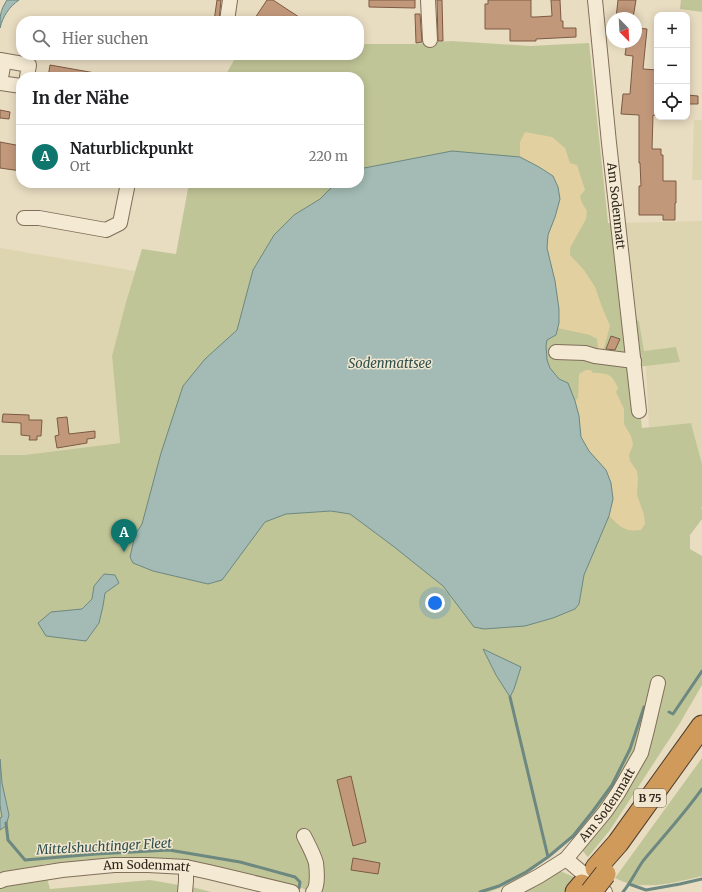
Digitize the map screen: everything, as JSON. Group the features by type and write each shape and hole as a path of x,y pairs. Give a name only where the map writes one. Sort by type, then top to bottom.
{"highway":[{"name":"B 75","path":"602,878 627,830 702,726"},
{"name":"B 75","path":"583,890 602,878 702,746"}],"street":[{"path":"228,16 230,0"},
{"path":"428,0 430,40"},
{"name":"Am Sodenmatt","path":"595,0 609,143 639,411"},
{"path":"16,85 0,83 2,60 29,65 28,72"},
{"path":"24,218 39,218 106,230 120,223 127,188"},
{"path":"556,352 585,353 634,361"},
{"name":"Am Sodenmatt","path":"509,892 533,880 566,859 605,812 618,793 641,753 658,683"},
{"path":"304,836 316,862 315,889"},
{"path":"566,859 602,878"},
{"name":"Am Sodenmatt","path":"0,881 62,870 114,865 148,865 186,867 292,892"},
{"path":"185,892 186,867"}],"shaded area":[{"path":"694,120 702,120 702,180 692,180"},
{"path":"702,221 702,464 691,423 649,427 646,366 680,362 676,348 644,351 639,321 633,318 623,223"},
{"path":"0,248 135,271 112,356 120,443 24,455 0,455"}],"green space":[{"path":"681,0 702,0 702,12 680,9"},
{"path":"451,41 530,46 589,43 608,223 623,223 633,318 639,321 644,351 676,347 680,362 638,367 638,395 642,428 691,423 702,464 702,519 690,535 690,549 702,556 702,685 680,723 610,830 588,857 571,838 533,870 513,882 489,892 316,892 243,873 79,862 43,864 50,889 150,880 211,892 0,892 0,455 24,455 120,443 112,356 126,302 142,249 176,254 188,188 364,188 364,72 227,72 234,60 364,60 364,44 414,44"},
{"path":"702,758 702,876 658,885 636,885 615,878"},
{"path":"560,871 574,877 577,881 566,892 520,892"}],"sand":[{"path":"525,132 552,137 565,148 570,163 577,165 585,190 580,196 587,211 586,219 570,248 570,255 584,270 595,287 610,326 602,355 596,353 598,348 597,339 590,335 558,328 559,323 555,281 547,248 548,235 560,199 520,157 520,142"},
{"path":"586,370 591,370 593,373 609,375 614,380 618,388 616,392 624,409 624,424 631,436 633,445 629,455 630,461 637,471 637,495 644,515 645,524 641,530 623,528 609,516 613,499 606,470 589,451 581,437 579,416 575,401 578,398 579,374"}],"water":[{"path":"7,0 19,0 7,12 0,28 1,13"},
{"name":"Sodenmattsee","path":"452,151 520,157 553,176 558,187 560,199 548,235 547,248 555,281 559,309 559,323 556,335 547,340 547,360 550,368 559,379 568,383 579,416 581,437 589,451 606,470 611,483 613,499 609,516 584,575 579,604 575,609 553,618 525,626 484,629 474,627 443,586 350,514 331,511 286,514 265,522 222,580 208,584 153,571 133,563 130,557 135,535 142,524 161,453 183,386 205,359 237,330 253,270 274,235 294,215 320,199 331,188 364,188 364,168"},
{"path":"104,574 115,575 119,583 105,593 99,623 86,641 46,636 38,623 51,612 82,609 92,599 94,586"},
{"path":"483,649 521,667 510,697 496,675"},
{"path":"0,759 2,783 9,815 6,826 0,830 0,818 2,817 0,805"}],"building":[{"path":"217,0 221,0 219,16 215,16"},
{"path":"267,0 273,0 297,16 256,16"},
{"path":"369,0 415,0 415,8 369,7"},
{"path":"437,0 442,0 443,41 438,41"},
{"path":"488,0 531,0 531,17 536,17 552,16 551,0 560,0 561,21 563,21 563,28 576,28 576,37 536,39 536,41 510,41 510,29 485,29 485,4 488,4"},
{"path":"618,0 636,0 634,12 617,12"},
{"path":"415,14 420,14 422,42 416,43"},
{"path":"642,29 647,29 643,69 654,70 652,149 661,149 661,155 663,155 663,181 676,181 675,220 663,220 663,215 639,215 639,186 641,186 639,163 639,115 621,114 623,94 630,94 633,56 625,55 626,48 642,48"},
{"path":"50,65 89,72 49,72"},
{"path":"690,95 698,96 698,104 690,104"},
{"path":"0,110 10,112 9,119 0,118"},
{"path":"0,142 16,145 16,170 0,168"},
{"path":"611,336 620,339 615,350 606,349"},
{"path":"3,414 29,415 29,420 42,420 41,436 37,436 37,440 29,440 30,436 21,435 21,423 2,422"},
{"path":"67,417 69,434 95,431 95,438 87,439 87,443 57,448 55,436 59,435 57,418"},
{"path":"351,776 366,842 353,846 337,780"},
{"path":"353,858 380,863 378,874 351,870"}],"waterway":[{"path":"669,712 673,714 702,671"},
{"path":"510,697 548,857"},
{"path":"480,892 499,886 526,872 548,857 573,836 612,785 630,749 644,707 646,706"},
{"path":"623,892 643,861 702,789"},
{"name":"Mittelshuchtinger Fleet","path":"6,823 8,840 25,860 169,850 240,862 295,877 300,882 299,888"},
{"path":"629,884 646,890 702,879"}],"place":[{"name":"Naturblickpunkt","path":"124,552"}]}
